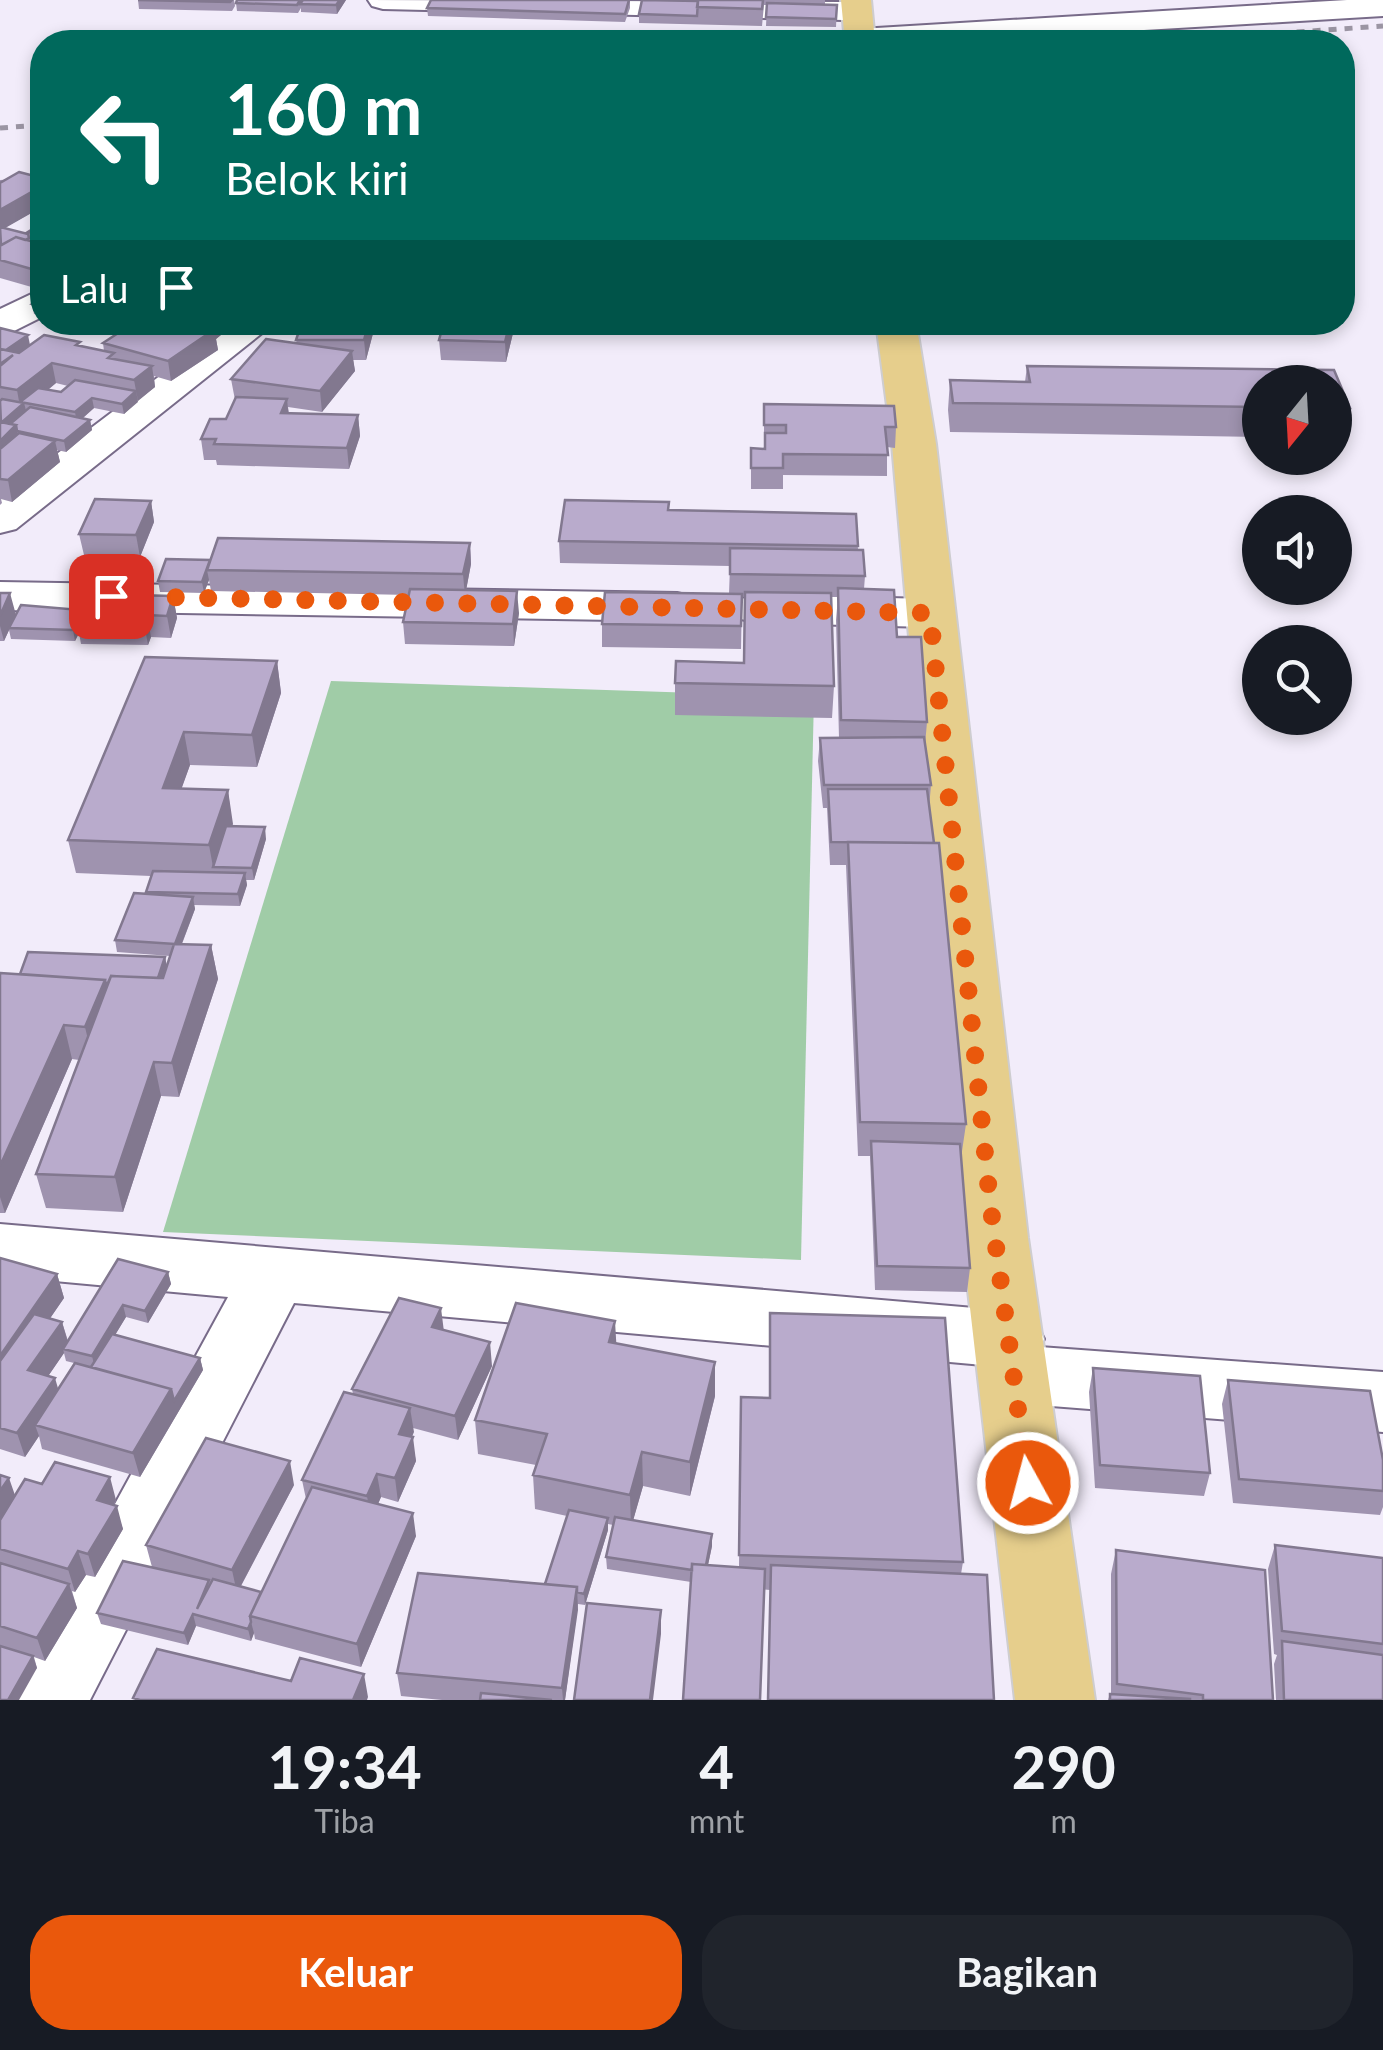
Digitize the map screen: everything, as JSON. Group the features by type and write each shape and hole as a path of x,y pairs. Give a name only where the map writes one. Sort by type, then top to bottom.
{"main road":[{"path":"898,335 914,444 978,1094 1055,1700"}],"street":[{"path":"383,0 858,23 1383,7"},
{"path":"12,334 30,314"},
{"path":"0,519 150,383 234,335"},
{"path":"0,557 186,562"},
{"path":"0,596 930,613"},
{"path":"0,1250 1011,1357 1383,1402"},
{"path":"48,1700 273,1277"}],"green space":[{"path":"331,681 814,697 801,1260 163,1232"}],"building":[{"path":"138,0 232,0 230,2"},
{"path":"300,0 297,5 236,3"},
{"path":"303,0 340,0 336,5 300,4"},
{"path":"431,0 629,0 625,14 427,8"},
{"path":"642,0 698,1 697,16 639,14"},
{"path":"698,0 763,0 762,9 697,7"},
{"path":"767,3 837,5 836,19 766,17"},
{"path":"19,172 30,175 30,193 0,210 0,183"},
{"path":"0,227 28,234 29,238 16,237 1,245"},
{"path":"16,237 30,241 30,269 0,260 0,246"},
{"path":"0,328 28,335 6,350 0,349"},
{"path":"44,335 114,353 108,358 152,366 134,380 52,363 17,390 0,387 0,366 13,355 0,364 0,349 19,353"},
{"path":"115,335 206,335 168,361 103,343"},
{"path":"298,335 365,335 364,340 296,340"},
{"path":"440,335 507,335 505,342 439,340"},
{"path":"266,339 352,351 320,391 231,379"},
{"path":"1027,366 1242,369 1242,407 953,403 950,380 1030,382"},
{"path":"75,380 136,391 122,404 92,398 75,412 20,402 38,388 61,392"},
{"path":"236,397 287,399 281,413 358,415 347,448 214,444 216,439 201,439 210,419 226,419"},
{"path":"0,401 24,403 1,423"},
{"path":"764,404 894,406 896,427 885,427 888,455 783,454 783,468 751,468 751,448 765,449 765,433 786,433 786,425 764,425"},
{"path":"30,407 90,420 64,441 17,431 16,425 10,424"},
{"path":"0,422 16,425 0,441"},
{"path":"19,433 55,441 8,480 0,479 0,449"},
{"path":"95,499 151,501 136,535 79,534"},
{"path":"565,500 669,502 668,510 856,514 858,546 559,541"},
{"path":"218,538 470,543 463,574 207,570"},
{"path":"730,548 863,550 865,576 730,574"},
{"path":"166,559 210,560 202,582 158,581"},
{"path":"838,588 894,590 897,637 921,637 927,722 841,720"},
{"path":"410,589 517,591 513,624 403,622"},
{"path":"605,592 742,594 741,626 602,624"},
{"path":"745,592 831,593 834,686 675,683 676,661 744,663"},
{"path":"0,593 10,593 0,616"},
{"path":"88,594 173,596 167,616 147,615 144,623 76,622"},
{"path":"21,605 81,610 73,630 9,628"},
{"path":"145,657 277,661 252,735 184,732 163,788 228,790 209,845 68,840"},
{"path":"924,737 931,785 824,785 820,738"},
{"path":"828,789 927,789 934,843 831,842"},
{"path":"226,826 265,827 252,868 213,867"},
{"path":"848,842 939,843 966,1124 860,1122"},
{"path":"153,871 245,873 238,894 146,892"},
{"path":"134,893 193,897 175,944 115,940"},
{"path":"174,944 211,945 172,1063 154,1062 115,1177 36,1174 111,976 163,978"},
{"path":"28,952 165,957 158,978 111,976 106,985 105,980 20,974"},
{"path":"0,973 105,980 85,1027 64,1025 0,1166"},
{"path":"871,1141 960,1144 970,1268 877,1266"},
{"path":"0,1258 57,1274 0,1356"},
{"path":"118,1259 168,1272 145,1311 123,1305 92,1356 63,1349"},
{"path":"399,1298 441,1308 432,1327 490,1342 455,1416 352,1389"},
{"path":"516,1303 615,1321 609,1342 715,1362 690,1462 642,1452 630,1495 533,1475 547,1434 475,1420"},
{"path":"770,1313 945,1318 963,1562 739,1555 741,1397 770,1398"},
{"path":"34,1314 62,1322 28,1370 55,1378 17,1433 0,1428 0,1361"},
{"path":"112,1334 200,1358 174,1401 171,1389 91,1367"},
{"path":"75,1363 171,1389 133,1453 35,1425"},
{"path":"1093,1368 1200,1376 1210,1473 1100,1465"},
{"path":"1228,1380 1370,1391 1383,1460 1383,1491 1239,1479"},
{"path":"344,1392 410,1408 399,1434 413,1437 395,1478 377,1474 367,1496 302,1480"},
{"path":"206,1438 290,1461 232,1570 146,1545"},
{"path":"55,1462 110,1477 97,1500 117,1506 88,1554 78,1551 68,1569 0,1549 0,1520 25,1479 42,1484"},
{"path":"0,1475 9,1478 0,1491"},
{"path":"312,1487 413,1513 357,1644 250,1616"},
{"path":"569,1510 608,1518 584,1594 577,1592 577,1587 545,1584"},
{"path":"615,1517 712,1534 706,1565 692,1564 692,1570 606,1557"},
{"path":"1275,1545 1383,1558 1383,1644 1282,1631"},
{"path":"1116,1550 1265,1570 1273,1700 1203,1700 1203,1695 1117,1684"},
{"path":"123,1561 209,1580 197,1609 213,1579 261,1592 248,1629 193,1614 184,1633 97,1613"},
{"path":"0,1563 69,1584 37,1638 0,1626"},
{"path":"692,1564 765,1569 760,1700 683,1700"},
{"path":"771,1565 987,1575 994,1700 768,1700"},
{"path":"418,1573 577,1587 562,1688 397,1673"},
{"path":"587,1603 661,1610 650,1700 574,1700"},
{"path":"1282,1641 1383,1655 1383,1700 1284,1700"},
{"path":"0,1646 33,1656 8,1700 0,1700"},
{"path":"157,1649 291,1681 300,1658 364,1674 353,1700 133,1698"},
{"path":"481,1693 552,1700 480,1700"},
{"path":"1110,1694 1190,1699 1190,1700 1110,1700"}],"railway":[{"path":"1326,30 1383,26"},
{"path":"0,128 30,126"}],"route":[{"path":"111,596 930,613 990,1202 1028,1483"}]}
